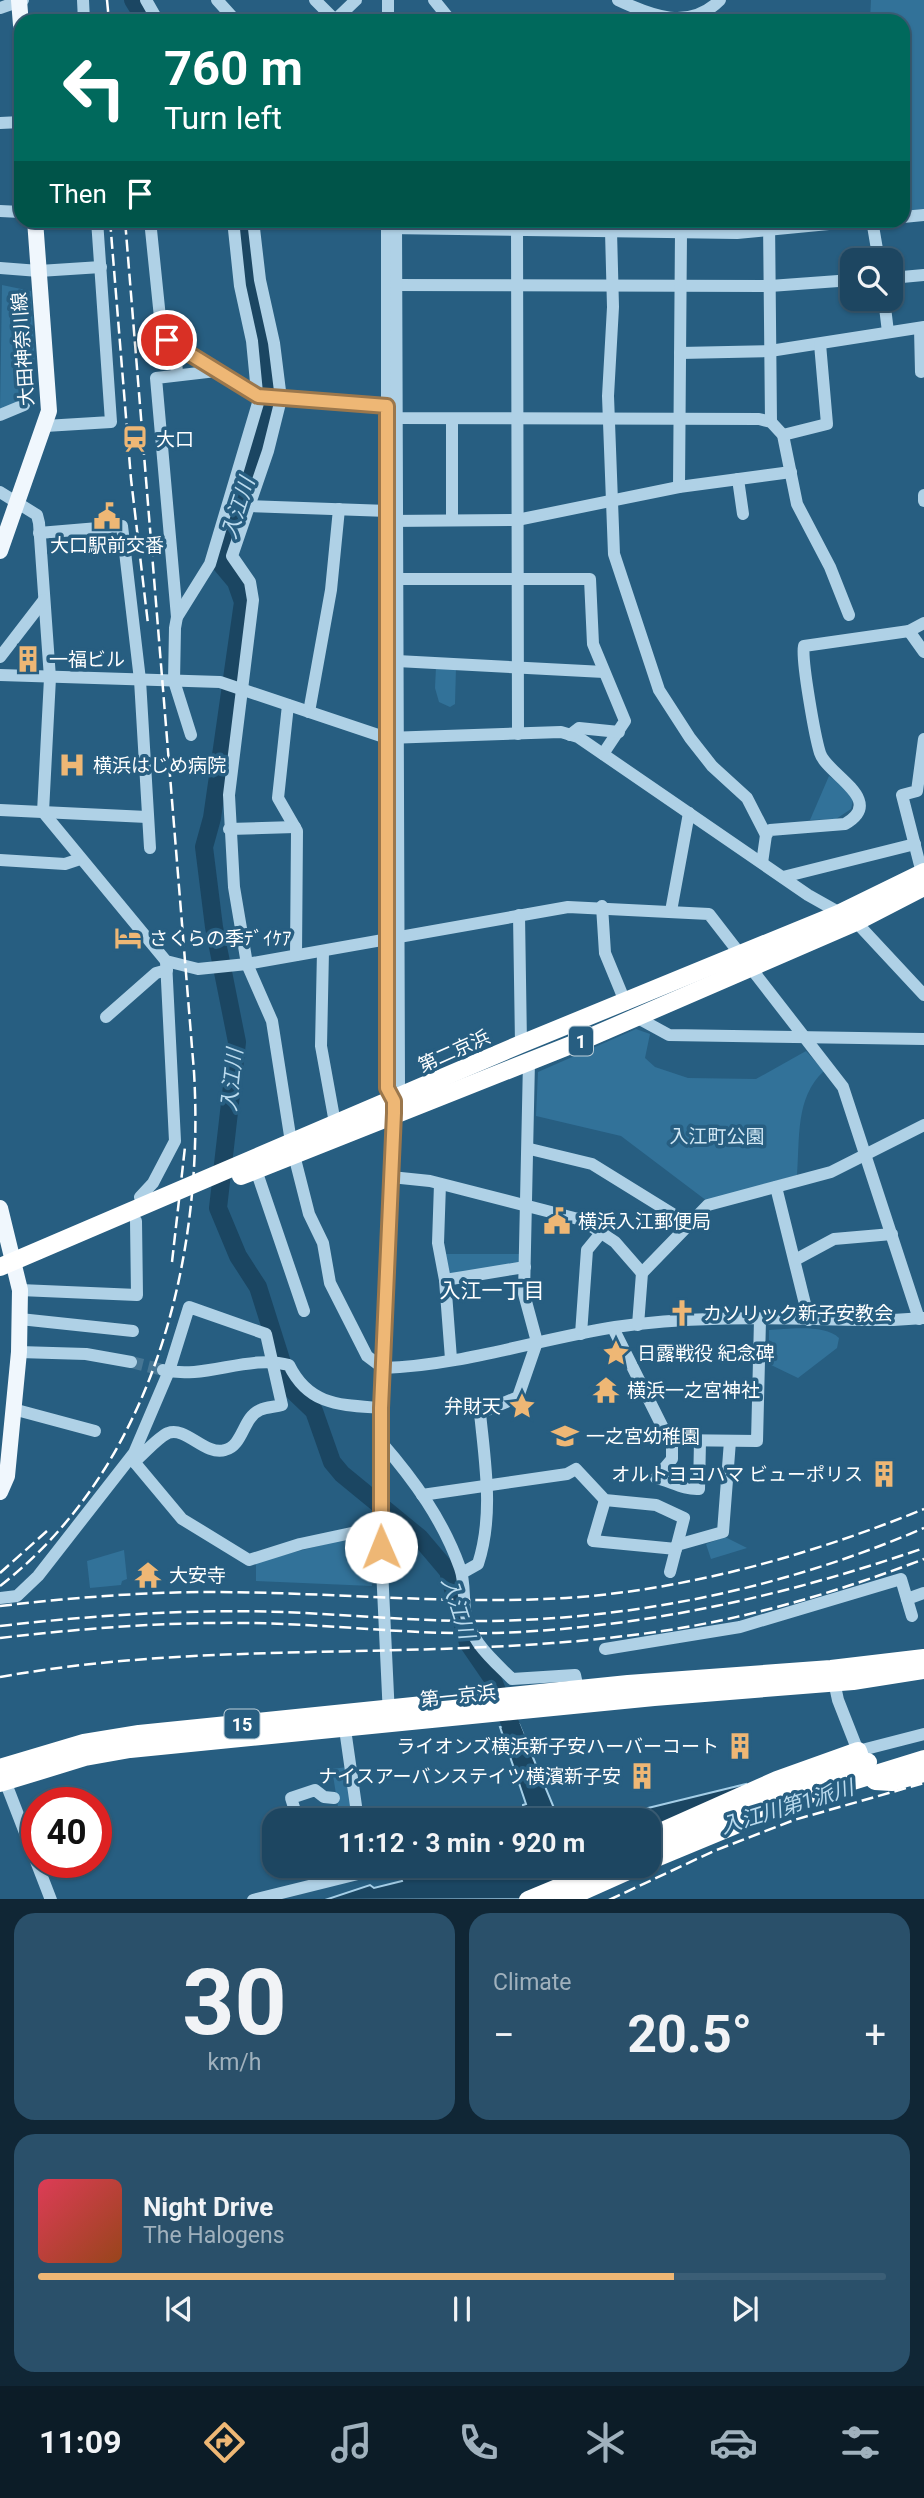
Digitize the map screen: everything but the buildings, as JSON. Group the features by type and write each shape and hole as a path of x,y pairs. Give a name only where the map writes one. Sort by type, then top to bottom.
{"highway":[{"name":"第二京浜","path":"233,1173 256,1170 335,1123 394,1107 530,1061 631,1010 745,960 838,914 923,878"},
{"name":"第二京浜","path":"745,960 856,922 923,878"},
{"name":"第二京浜","path":"0,1279 11,1266 394,1107 522,1044 631,1010"},
{"name":"第一京浜","path":"1,1776 84,1743 117,1737 389,1716 833,1676 924,1658"},
{"name":"第一京浜","path":"513,1704 578,1689 924,1670"},
{"name":"第一京浜","path":"1,1776 107,1752 345,1729 389,1716"},
{"path":"661,1842 802,1783 924,1746"},
{"path":"661,1832 758,1788 850,1753 875,1781 892,1782 924,1771"},
{"path":"661,1856 775,1807 924,1759"},
{"path":"775,1807 924,1771"},
{"path":"527,1899 566,1878"},
{"path":"527,1899 580,1878"},
{"path":"563,1899 611,1878"}],"main road":[{"name":"大田神奈川線","path":"0,551 46,426 49,411 35,228"},
{"path":"0,1208 11,1266 20,1290 19,1352 9,1416 7,1476 0,1492"}],"street":[{"path":"217,0 230,14"},
{"path":"315,0 328,14"},
{"path":"342,14 356,0"},
{"path":"434,0 445,14"},
{"path":"618,0 648,14"},
{"path":"700,14 720,0"},
{"path":"0,8 21,1"},
{"path":"46,426 111,422 98,228"},
{"path":"151,228 161,332 175,345 258,396 387,406 397,418 759,419 771,422 783,435 797,504 830,567 849,615"},
{"path":"177,617 210,564 236,472 247,445 258,396 234,228"},
{"path":"106,1017 167,966 213,968 247,964 568,907 602,906 709,914 843,1087 864,1156 921,1318 691,1320 612,1328 451,1359 383,1368 367,1356 330,1283 323,1244 309,1214 293,1149 272,1021 247,964 234,887 229,829 233,686 253,600 250,582 232,556 268,451 279,399 274,343 260,279 254,228"},
{"path":"389,1716 380,1521 381,1408 394,1107 399,1083 393,937 391,517 387,406 392,228"},
{"path":"517,228 518,734"},
{"path":"608,228 612,286 608,419 614,554 659,690 712,766 747,799 766,835"},
{"path":"632,228 681,232 731,228"},
{"path":"769,228 771,422"},
{"path":"872,228 876,248"},
{"path":"679,487 681,232"},
{"path":"0,268 38,271 100,267"},
{"path":"903,277 924,275"},
{"path":"391,285 771,286 840,281"},
{"path":"391,285 397,418 391,517 397,579 397,661 392,738"},
{"path":"885,311 888,332"},
{"path":"680,353 770,351 922,327 921,372"},
{"path":"783,435 827,424 820,344"},
{"path":"175,345 177,374"},
{"path":"191,735 174,681 177,617 156,378 216,371"},
{"path":"0,415 24,405"},
{"path":"452,419 452,520"},
{"path":"250,506 339,509 391,517 517,520 679,487 791,472"},
{"path":"738,479 743,514"},
{"path":"0,492 37,515 50,678 43,812 167,966 175,1141 153,1183 140,1197 137,1295 20,1290"},
{"path":"924,495 924,501"},
{"path":"309,712 331,590 339,509"},
{"path":"39,533 122,526 140,680 150,848"},
{"path":"397,579 590,579 593,644 625,721 603,754"},
{"path":"0,657 44,600"},
{"path":"762,863 766,835 770,830 845,824 854,818 858,811 858,799 851,786 820,753 804,646 808,643 909,631 924,623"},
{"path":"909,631 924,652"},
{"path":"397,661 604,672"},
{"path":"0,675 174,681 233,686 392,738 570,734 579,729 619,732"},
{"path":"288,705 278,798 295,827 296,955"},
{"path":"570,734 838,914 856,922 922,989"},
{"path":"923,878 902,795 917,791 924,739"},
{"path":"0,810 147,817"},
{"path":"671,911 689,813"},
{"path":"229,829 295,827"},
{"path":"783,877 915,844"},
{"path":"0,860 65,863 80,859"},
{"path":"602,906 606,953 631,1010 669,1035 924,1039"},
{"path":"519,915 522,1044"},
{"path":"323,951 321,1046 335,1123"},
{"path":"462,1573 478,1564 483,1549 487,1487 480,1413 518,1397 537,1342 524,1294 530,1149 530,1061"},
{"path":"638,1325 642,1273 708,1205 831,1172 924,1125"},
{"path":"530,1149 592,1164 690,1224"},
{"path":"256,1170 304,1311"},
{"path":"391,1177 440,1184 582,1220 615,1242 642,1273"},
{"path":"440,1184 438,1243 445,1280 451,1359"},
{"path":"776,1187 809,1320"},
{"path":"581,1334 587,1250 601,1233"},
{"path":"795,1260 834,1239 892,1234"},
{"path":"445,1280 525,1267"},
{"path":"0,1598 17,1596 38,1576 132,1460 168,1433 177,1432 219,1451 227,1450 235,1444 245,1423 259,1410 282,1405 282,1396 273,1376 266,1335 189,1307 132,1460"},
{"path":"20,1319 133,1331"},
{"path":"612,1328 669,1440 757,1441 760,1320"},
{"path":"19,1352 86,1354 131,1362"},
{"path":"166,1370 195,1372 271,1361 289,1365 298,1384 320,1398 341,1405 381,1408"},
{"path":"9,1416 95,1431"},
{"path":"673,1440 672,1459 656,1478 676,1482 688,1490 699,1489 699,1441"},
{"path":"605,1500 593,1541 677,1547 723,1532 730,1441"},
{"path":"381,1442 422,1494 447,1536 462,1573 469,1623 491,1661 512,1679 575,1675 578,1689"},
{"path":"132,1460 182,1519 249,1560 380,1521"},
{"path":"422,1494 487,1487 567,1474 576,1469 605,1500 656,1505 684,1518 670,1572"},
{"path":"605,1649 655,1643 751,1624 901,1579 912,1616"},
{"path":"907,1599 924,1593"},
{"path":"833,1676 850,1753 924,1734"},
{"path":"345,1729 356,1808"},
{"path":"1,1776 51,1899"},
{"path":"294,1808 291,1798 315,1790 324,1797 334,1798"},
{"path":"253,1899 326,1878"}],"green space":[{"path":"871,0 924,0 924,209 910,210 910,14 870,14"},
{"path":"2,285 31,291 35,367 21,369 22,402 0,412"},
{"path":"436,667 456,667 455,704 450,707 439,702 435,688"},
{"path":"829,776 844,786 853,800 851,809 836,819 810,820"},
{"name":"入江町公園","path":"636,1029 650,1034 645,1058 655,1067 688,1078 756,1079 806,1051 824,1071 808,1093 804,1106 799,1133 797,1175 707,1201 621,1136 536,1116 538,1072"},
{"path":"444,1254 521,1254 519,1264 448,1277"},
{"path":"816,1329 839,1338 837,1348 798,1378 769,1364 769,1330"},
{"path":"369,1533 372,1586 256,1581 256,1562"},
{"path":"725,1537 747,1548 711,1559 706,1544"},
{"path":"124,1550 127,1579 122,1581 121,1585 90,1588 87,1561"},
{"path":"347,1767 354,1808 338,1808 332,1769"}],"shaded area":[{"path":"519,1724 554,1808 523,1808 526,1804 500,1727"},
{"path":"746,1784 747,1788 661,1827 661,1808 648,1808"},
{"path":"401,1878 567,1878 558,1899 328,1899 370,1885 374,1888 402,1881"}],"waterway":[{"name":"入江川","path":"133,0 142,14"},
{"name":"入江川","path":"244,228 249,288 260,331 268,394 258,446 220,563 236,582 243,602 212,818 204,847 214,927 237,1042 218,1208 238,1256 258,1287 290,1388 314,1411 332,1462 342,1474 420,1538 448,1571 468,1643 492,1678 519,1746"}],"tunnel":[{"path":"131,1362 163,1370"}],"railway":[{"path":"107,0 108,14"},
{"path":"111,228 131,479 148,624"},
{"path":"0,1586 53,1537 96,1482 132,1420 159,1354 178,1285 190,1214 195,1143 194,1072 126,228"},
{"path":"172,1262 185,1147"},
{"path":"0,1606 184,1592 477,1600 611,1594 748,1568 837,1541 924,1509"},
{"path":"0,1626 107,1616 214,1611 466,1621 548,1619 603,1614 712,1596 766,1583 872,1549 924,1528"},
{"path":"0,1573 47,1531"},
{"path":"0,1638 106,1628 214,1623 443,1633 551,1630 660,1617 713,1607 819,1581 924,1548"},
{"path":"0,1677 79,1665 158,1658 475,1648 633,1635 707,1623 781,1606 924,1559"},
{"path":"611,1899 714,1851 794,1820 924,1783"}],"place":[{"name":"大口","path":"135,439"},
{"name":"大口駅前交番","path":"107,516"},
{"name":"一福ビル","path":"28,659"},
{"name":"横浜はじめ病院","path":"72,765"},
{"name":"さくらの季ﾃﾞｲｹｱ","path":"128,938"},
{"name":"横浜入江郵便局","path":"557,1221"},
{"name":"カソリック新子安教会","path":"682,1313"},
{"name":"日露戦役 紀念碑","path":"616,1353"},
{"name":"横浜一之宮神社","path":"606,1390"},
{"name":"弁財天","path":"522,1406"},
{"name":"一之宮幼稚園","path":"565,1436"},
{"name":"オルトヨコハマ ビューポリス","path":"884,1474"},
{"name":"大安寺","path":"148,1575"},
{"name":"ライオンズ横浜新子安ハーバーコート","path":"740,1746"},
{"name":"ナイスアーバンステイツ横濱新子安","path":"642,1776"}],"district":[{"name":"入江一丁目","path":"492,1291"}],"route":[{"path":"167,340 258,396 387,406 387,1088 394,1101 394,1113 381,1408 381,1547"}],"water label":[{"name":"入江川第1派川","path":"787,1807"}]}
